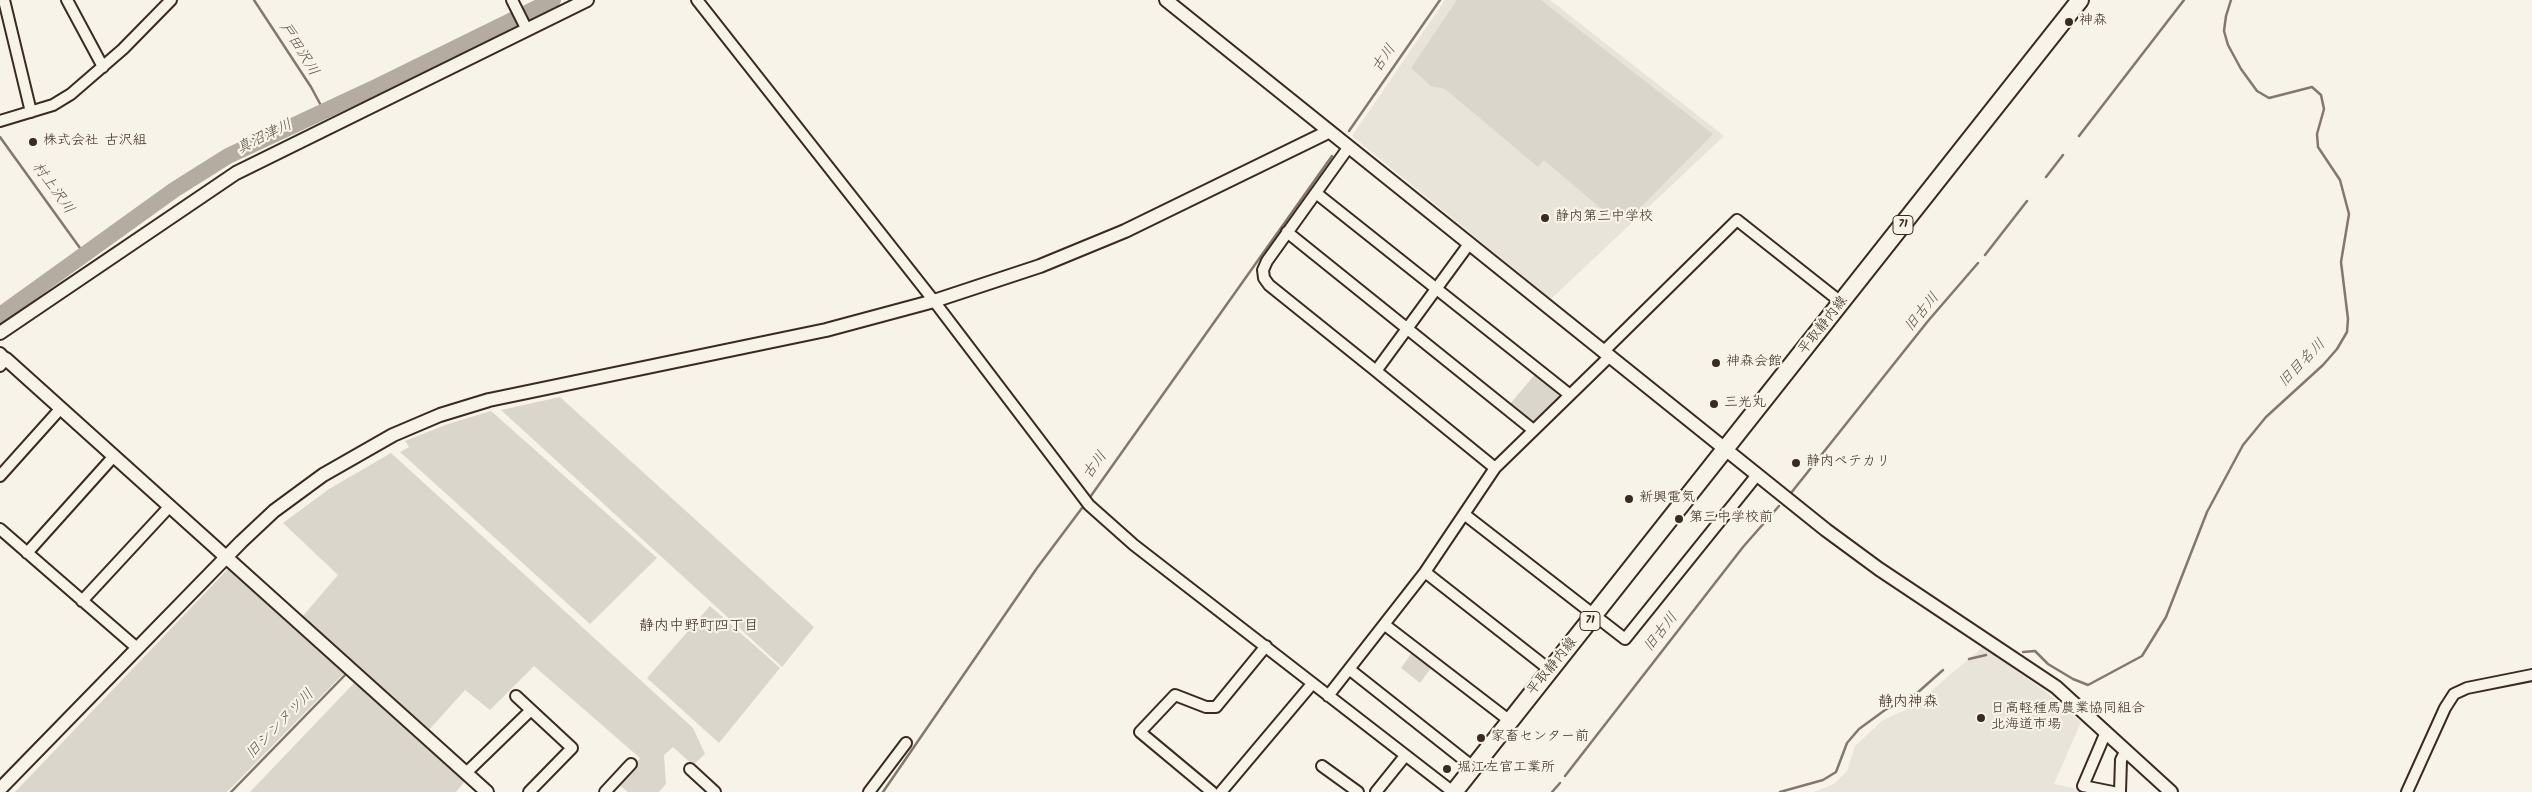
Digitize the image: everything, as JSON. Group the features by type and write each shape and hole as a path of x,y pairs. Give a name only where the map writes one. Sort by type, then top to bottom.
{"main road":[{"name":"平取静内線","path":"1453,792 1726,450 2080,0"}],"street":[{"path":"4,0 31,112"},
{"path":"67,0 103,67"},
{"path":"0,120 53,105 71,94 103,67 171,0"},
{"path":"0,333 236,173 525,26 587,0"},
{"path":"698,0 934,301 1086,502 1134,544 1453,792"},
{"path":"1166,0 1757,475 1879,569 2056,687 2171,792"},
{"path":"514,4 525,26"},
{"path":"0,789 226,556 274,511 323,474 393,435 440,415 489,400 826,330 934,301 1040,266 1125,231 1328,132"},
{"path":"1348,148 1263,270 1264,278 1269,285 1495,468"},
{"path":"1316,192 1570,395"},
{"path":"1328,696 1425,572 1495,468 1570,395 1606,355 1737,220 1842,303"},
{"path":"1288,232 1532,430"},
{"path":"1376,370 1469,244"},
{"path":"2,359 61,408 487,792"},
{"path":"0,476 61,408"},
{"path":"27,553 114,456"},
{"path":"1464,514 1625,639 1757,475"},
{"path":"82,601 170,506"},
{"path":"0,529 137,648"},
{"path":"1425,572 1550,670"},
{"path":"1384,625 1510,721"},
{"path":"1212,792 1140,732 1175,695 1206,707 1216,707 1266,646"},
{"path":"1349,670 1473,767"},
{"path":"2407,792 2445,708 2454,694 2467,688 2532,675"},
{"path":"1221,792 1312,684"},
{"path":"516,696 572,748 529,792"},
{"path":"466,773 531,710"},
{"path":"2106,732 2083,786 2113,792"},
{"path":"869,792 906,743"},
{"path":"2120,792 2121,760 2126,750"},
{"path":"1376,792 1405,756"},
{"path":"605,792 630,764"},
{"path":"1322,766 1358,792"},
{"path":"690,769 715,792"}],"shaded area":[{"name":"静内第三中学校","path":"1445,0 1550,0 1724,136 1551,299 1352,136"},
{"path":"1457,0 1541,0 1713,134 1630,218 1618,210 1611,217 1544,160 1538,167 1445,89 1431,86 1411,68"},
{"path":"1537,372 1562,392 1561,397 1536,421 1531,422 1510,404"},
{"path":"560,397 814,627 782,667 501,410"},
{"path":"491,411 657,558 590,624 400,452 409,447 405,441 448,424"},
{"path":"391,453 693,728 705,754 693,765 673,747 664,755 666,784 659,792 628,792 618,784 640,758 534,666 490,710 465,690 428,731 302,617 338,575 283,523 329,489"},
{"path":"228,569 346,671 227,792 15,792"},
{"path":"710,606 780,668 719,743 647,678"},
{"name":"日高軽種馬農業協同組合 北海道市場","path":"1983,647 2045,691 2081,722 2054,784 2091,792 1814,792 1834,784 1847,771 1855,746 1883,720 1912,707"},
{"path":"1411,654 1431,668 1420,683 1401,668"},
{"path":"356,681 466,780 456,792 250,792"}],"waterway":[{"name":"戸田沢川","path":"254,0 311,87 324,111"},
{"name":"真沼津川","path":"0,315 174,190 228,156 376,87 553,0"},
{"name":"古川","path":"1349,131 1440,0"},
{"name":"旧古川","path":"2079,136 2184,0"},
{"name":"旧目名川","path":"2023,652 2035,651 2048,664 2073,679 2088,685 2142,656 2166,617 2207,512 2243,445 2266,417 2323,365 2337,349 2347,332 2348,319 2341,262 2349,214 2340,180 2318,147 2317,134 2324,109 2321,95 2312,87 2269,98 2257,91 2241,69 2228,45 2224,31 2231,0"},
{"name":"村上沢川","path":"0,137 85,255"},
{"name":"旧古川","path":"2046,177 2063,155"},
{"name":"古川","path":"1088,500 1332,156"},
{"name":"旧古川","path":"1985,255 2027,201"},
{"name":"旧古川","path":"1791,493 1928,321 1978,263"},
{"name":"古川","path":"883,792 1037,568 1085,504"},
{"name":"旧古川","path":"1565,776 1743,547 1779,506"},
{"name":"旧目名川","path":"1969,659 1986,655"},
{"name":"旧目名川","path":"1780,792 1823,780 1836,772 1847,743 1859,729 1885,710 1916,694 1943,670"},
{"name":"旧シンヌツ川","path":"231,792 347,673"},
{"name":"旧古川","path":"1552,792 1560,783"}],"place":[{"name":"神森","path":"2069,22"},
{"name":"株式会社 古沢組","path":"33,142"},
{"name":"静内第三中学校","path":"1545,218"},
{"name":"神森会館","path":"1716,363"},
{"name":"三光丸","path":"1714,404"},
{"name":"静内ぺテカリ","path":"1796,463"},
{"name":"新興電気","path":"1629,499"},
{"name":"第三中学校前","path":"1679,519"},
{"name":"日高軽種馬農業協同組合 北海道市場","path":"1981,718"},
{"name":"家畜センター前","path":"1481,738"},
{"name":"堀江左官工業所","path":"1447,769"}],"district":[{"name":"静内中野町四丁目","path":"699,627"},
{"name":"静内神森","path":"1908,703"}]}
